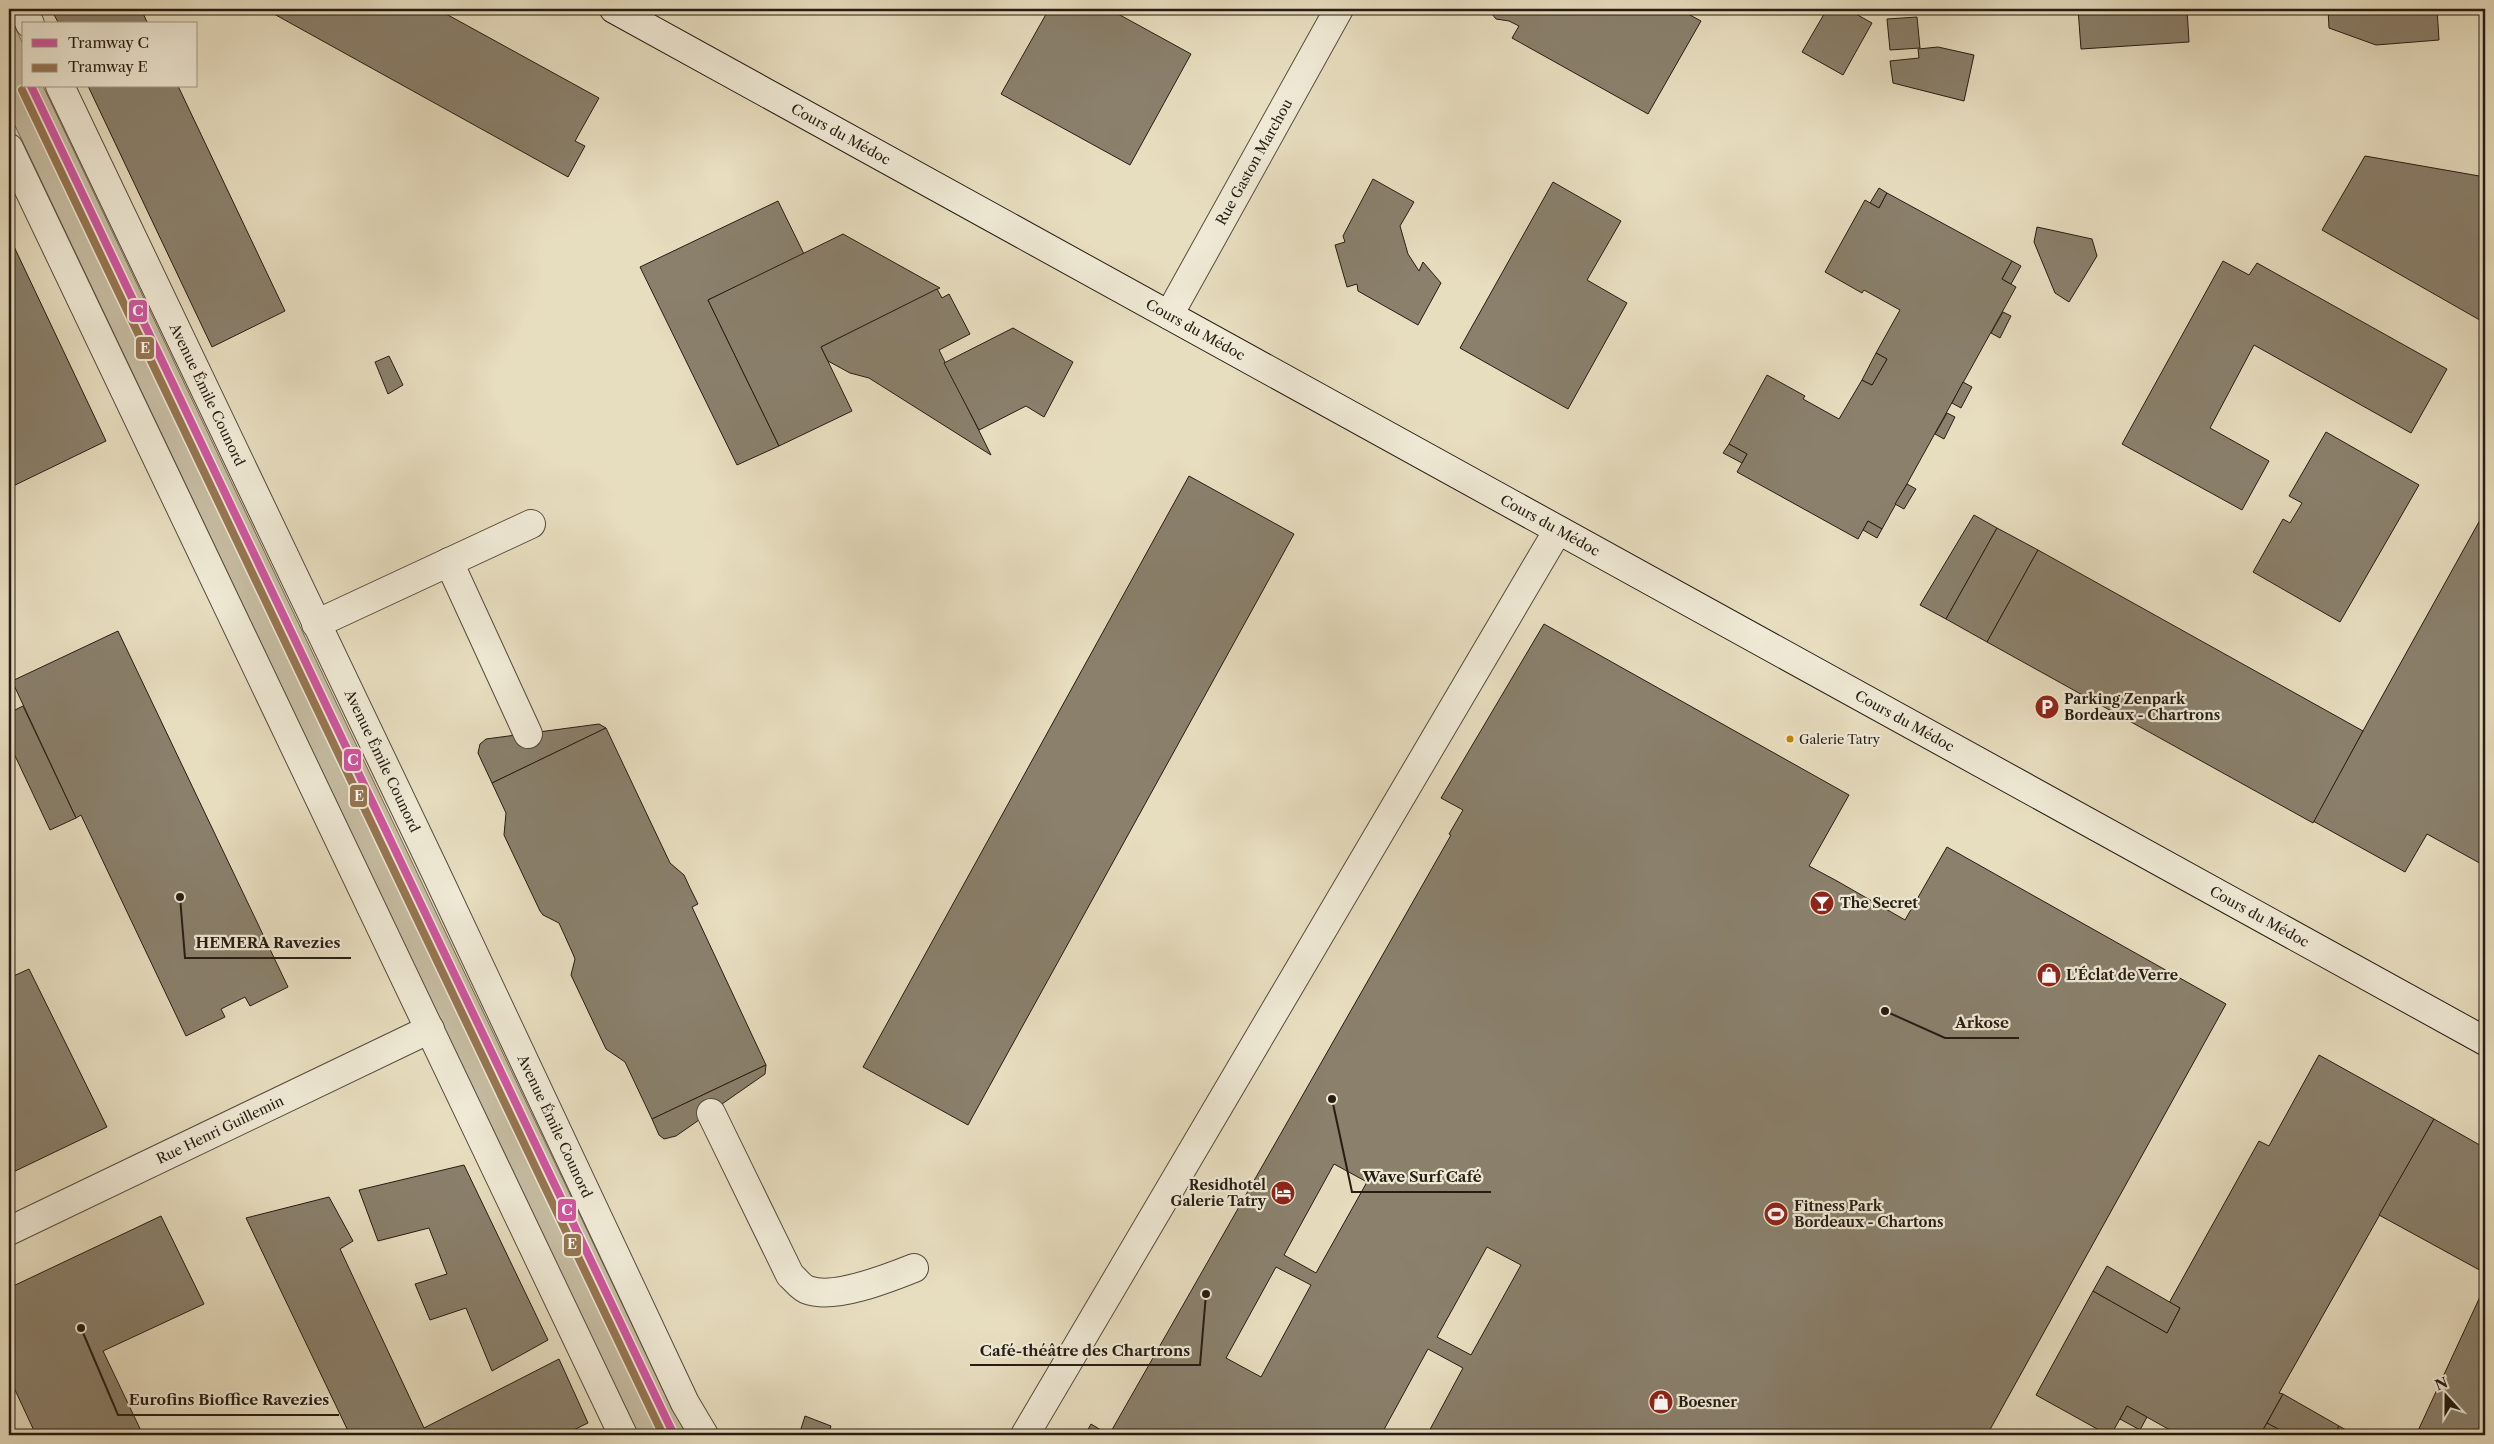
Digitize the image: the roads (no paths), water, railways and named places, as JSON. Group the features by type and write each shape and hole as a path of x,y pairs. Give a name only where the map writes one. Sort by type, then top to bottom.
{"street":[{"path":"23,9 29,22"},
{"name":"Cours du Médoc","path":"614,9 2485,1041"},
{"name":"Rue Gaston Marchou","path":"1169,315 1339,9"},
{"name":"Avenue Émile Counord","path":"61,88 685,1403 704,1435"},
{"path":"9,148 624,1435"},
{"path":"316,624 532,524"},
{"path":"1025,1435 1558,530"},
{"path":"449,562 528,734"},
{"name":"Rue Henri Guillemin","path":"9,1231 430,1029"},
{"path":"711,1113 790,1275 807,1290 830,1292 857,1288 914,1268"}],"tram line":[{"name":"C","path":"32,88 674,1435"},
{"name":"E","path":"22,90 663,1435"}],"place":[{"name":"Parking Zenpark Bordeaux - Chartrons","path":"2047,707"},
{"name":"Galerie Tatry","path":"1790,739"},
{"name":"HEMERA Ravezies","path":"180,897"},
{"name":"The Secret","path":"1822,903"},
{"name":"L'Éclat de Verre","path":"2049,975"},
{"name":"Arkose","path":"1885,1011"},
{"name":"Wave Surf Café","path":"1332,1099"},
{"name":"Residhotel Galerie Tatry","path":"1283,1193"},
{"name":"Fitness Park Bordeaux - Chartons","path":"1776,1214"},
{"name":"Café-théâtre des Chartrons","path":"1206,1294"},
{"name":"Eurofins Bioffice Ravezies","path":"81,1328"},
{"name":"Boesner","path":"1661,1402"}]}
